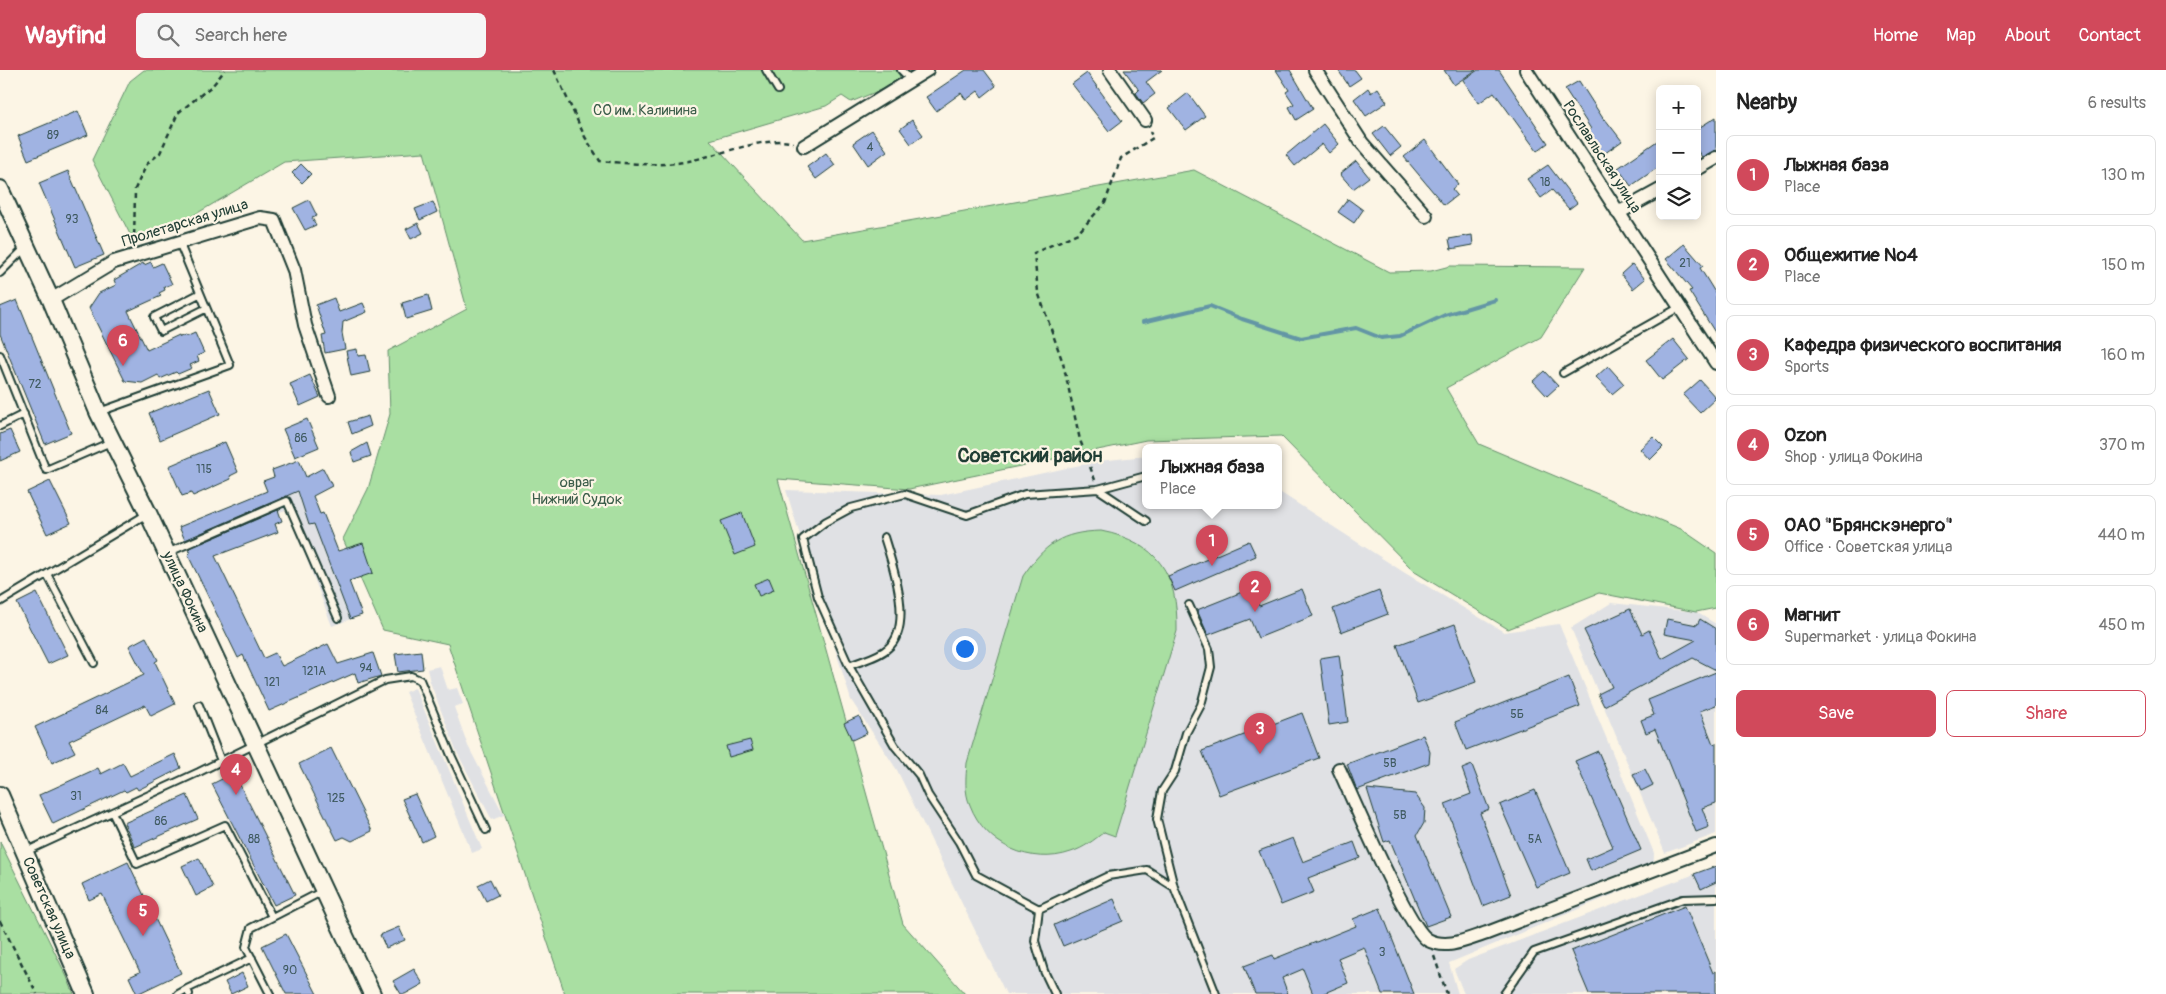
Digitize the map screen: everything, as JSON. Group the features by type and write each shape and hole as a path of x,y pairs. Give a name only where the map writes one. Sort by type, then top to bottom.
{"main road":[{"name":"улица Фокина","path":"0,189 98,412 257,744 372,994"},
{"name":"Советская улица","path":"0,795 86,994"}],"street":[{"path":"804,146 928,70"},
{"path":"1110,70 1145,120"},
{"path":"1315,70 1362,143 1426,216"},
{"name":"Рославльская улица","path":"1526,70 1716,363"},
{"path":"1701,167 1716,158"},
{"path":"1618,213 1656,192"},
{"name":"Пролетарская улица","path":"50,300 114,262 260,218 274,220 294,270 305,325 329,396"},
{"path":"1339,769 1404,907 1421,935 1428,940 1444,944 1455,944 1487,934 1716,846"}],"lane":[{"path":"766,70 778,90"},
{"path":"901,70 911,80"},
{"path":"98,412 230,365 199,294 180,242"},
{"path":"0,273 25,248"},
{"path":"199,294 154,317 161,331 206,309"},
{"path":"1563,373 1680,308"},
{"path":"0,355 46,470 112,442"},
{"path":"0,426 24,414"},
{"path":"1039,909 976,875 959,842 928,794 919,775 895,746 849,666 818,597 803,540 825,522 851,508 905,494 967,515 1025,494 1098,489 1142,477"},
{"path":"1098,489 1146,521"},
{"path":"167,553 287,501 338,618"},
{"path":"0,602 148,513"},
{"path":"849,666 887,649 899,634 900,613 895,572 884,537"},
{"path":"47,574 94,663"},
{"path":"1189,605 1210,649 1211,667 1200,705 1186,732 1175,771 1162,791 1157,819 1174,887 1216,994"},
{"path":"24,852 257,744 385,680 411,676 420,680 451,755 486,830"},
{"path":"199,705 221,761"},
{"path":"112,812 137,864 225,825 272,917"},
{"path":"1039,909 1108,876 1147,870 1174,887"},
{"path":"270,994 246,947 251,928 324,890"},
{"path":"1504,994 1534,952 1683,899 1716,898"},
{"path":"1039,909 1035,941 1044,971 1055,994"},
{"path":"178,994 188,992 252,958"}],"path":[{"path":"134,256 135,189 139,180 147,164 160,153 178,113 213,85 225,70"},
{"path":"554,70 586,137 600,160 632,164 677,163 756,144 787,141 804,146"},
{"path":"1098,489 1080,440 1063,363 1038,292 1034,254 1078,233 1105,203 1121,158 1153,138 1145,120"},
{"path":"0,921 37,994"},
{"path":"1428,940 1447,994"}],"shaded area":[{"path":"1142,456 1142,509 1282,509 1282,494 1405,573 1504,632 1559,624 1654,853 1653,878 1449,963 1458,994 1006,994 897,770 851,700 786,490 941,495 1099,461"},
{"path":"289,464 293,475 320,514 323,513 362,615 332,626 288,509 238,528 239,532 188,550 179,527 267,491 263,481 274,477 272,470"},
{"path":"1611,603 1696,612 1716,624 1716,834 1665,853 1571,628"},
{"path":"440,666 448,690 457,688 463,704 454,707 468,746 504,815 492,820 457,752 430,682 427,669"},
{"path":"415,688 482,849 472,853 405,692"},
{"path":"1716,866 1716,994 1464,994 1454,969 1468,960"}],"green space":[{"name":"овраг Нижний Судок","path":"144,70 899,70 900,82 851,102 842,96 826,106 710,140 802,240 1194,170 1389,272 1431,271 1450,266 1585,267 1541,337 1446,388 1479,444 1681,529 1716,553 1716,608 1696,612 1599,593 1508,629 1415,572 1281,436 1146,440 909,489 778,479 903,924 965,994 565,994 448,644 383,630 343,539 368,489 390,414 388,351 467,309 424,152 284,162 189,218 134,242 92,160 130,81"},
{"path":"1101,531 1121,536 1137,543 1150,552 1161,564 1174,593 1177,631 1115,836 1104,832 1080,848 1056,856 1025,854 1011,849 998,841 986,831 977,819 967,795 967,763 1023,576 1039,556 1055,542 1075,534"},
{"path":"0,842 67,977 74,994 0,994"}],"building":[{"path":"966,70 984,70 996,86 982,97 978,91 966,100 961,93 936,111 926,97"},
{"path":"1124,70 1162,70 1146,82 1155,94 1143,103 1136,93 1139,90"},
{"path":"1276,70 1290,70 1313,109 1296,120 1289,107 1294,104 1286,92 1289,90"},
{"path":"1338,70 1355,70 1361,78 1349,86"},
{"path":"1444,70 1476,70 1454,85"},
{"path":"1478,70 1499,70 1548,143 1537,151 1494,92 1479,103 1463,80"},
{"path":"1087,73 1122,121 1109,131 1072,84"},
{"path":"1579,81 1604,120 1622,141 1601,156 1585,133 1591,129 1565,89"},
{"path":"1368,88 1371,93 1378,88 1387,102 1366,116 1354,99"},
{"path":"1188,93 1205,116 1186,130 1169,108"},
{"path":"78,111 88,135 28,160 18,136"},
{"path":"1716,117 1716,150 1702,157 1701,156 1701,126"},
{"path":"912,120 923,135 911,144 900,129"},
{"path":"1323,124 1339,144 1329,153 1322,144 1295,166 1286,155"},
{"path":"1384,126 1401,147 1390,156 1373,134"},
{"path":"872,130 887,151 868,165 853,143"},
{"path":"1425,140 1458,184 1452,189 1457,195 1444,205 1404,157"},
{"path":"1656,142 1656,169 1631,186 1618,168"},
{"path":"826,153 835,165 816,179 807,167"},
{"path":"1356,161 1369,177 1353,189 1340,174"},
{"path":"301,164 311,174 302,183 292,173"},
{"path":"1548,165 1577,203 1569,209 1552,190 1541,198 1527,179"},
{"path":"68,171 104,255 75,267 39,183"},
{"path":"1348,199 1363,210 1354,223 1338,212"},
{"path":"309,200 317,216 312,218 316,225 305,230 293,208"},
{"path":"433,202 437,212 420,220 415,209"},
{"path":"418,223 423,233 411,239 406,229"},
{"path":"1472,235 1473,245 1451,249 1449,239"},
{"path":"1684,244 1703,266 1700,268 1716,294 1716,334 1689,291 1692,290 1666,259"},
{"path":"151,262 153,267 162,263 172,284 164,287 165,290 159,293 161,296 128,311 147,350 179,335 180,337 185,335 186,337 195,333 204,353 197,356 199,361 190,365 192,368 178,374 176,372 160,379 158,375 142,383 125,381 89,308 99,293 116,285 114,280 143,263 144,265"},
{"path":"1632,264 1645,279 1633,289 1621,274"},
{"path":"428,295 432,311 406,319 402,303"},
{"path":"334,298 339,312 363,303 367,312 343,322 342,333 345,349 325,353 322,336 326,335 316,305"},
{"path":"17,300 71,433 45,444 0,334 0,307"},
{"path":"1673,339 1689,359 1662,380 1646,360"},
{"path":"357,349 358,356 366,355 370,372 351,376 346,351"},
{"path":"1608,366 1624,384 1612,394 1596,377"},
{"path":"1544,371 1558,386 1547,396 1533,381"},
{"path":"310,375 320,397 300,406 290,384"},
{"path":"1700,380 1716,398 1700,413 1683,395"},
{"path":"209,389 220,414 160,440 149,413"},
{"path":"368,416 371,426 352,434 348,422"},
{"path":"307,419 319,447 295,457 283,429"},
{"path":"10,430 20,452 0,461 0,434"},
{"path":"1653,437 1663,447 1650,460 1640,449"},
{"path":"225,442 238,472 230,476 231,479 193,496 191,493 182,496 169,466"},
{"path":"367,443 371,456 354,462 351,452"},
{"path":"299,460 306,477 323,468 332,486 313,496 320,514 323,513 338,551 363,543 373,573 349,581 362,615 350,619 314,524 309,525 298,491 185,540 179,527 267,491 263,481 274,477 272,470"},
{"path":"50,481 71,523 47,534 27,492"},
{"path":"278,510 282,521 275,524 278,532 215,556 264,658 275,653 282,666 328,644 338,664 373,653 381,676 358,683 355,673 269,711 243,655 238,658 188,555 190,553 188,549"},
{"path":"742,513 755,547 735,555 721,521"},
{"path":"1249,541 1256,556 1175,591 1168,576"},
{"path":"769,578 774,590 759,596 754,584"},
{"path":"1252,588 1259,606 1302,589 1313,616 1258,638 1250,619 1208,635 1197,610"},
{"path":"1379,591 1388,614 1341,632 1333,609"},
{"path":"37,593 68,655 48,664 17,603"},
{"path":"1630,609 1642,634 1649,630 1662,659 1696,640 1664,634 1667,619 1697,625 1700,619 1716,629 1716,670 1693,658 1604,706 1598,694 1612,687 1584,630"},
{"path":"1455,624 1476,682 1418,703 1397,645"},
{"path":"146,637 158,660 155,662 175,704 151,716 145,705 69,741 75,752 52,763 35,727 144,675 129,646"},
{"path":"421,651 423,669 398,672 395,654"},
{"path":"1339,655 1348,722 1329,725 1320,658"},
{"path":"1716,672 1716,705 1700,711 1713,744 1716,743 1716,803 1702,808 1709,827 1696,832 1655,729 1646,733 1641,720 1654,715 1648,700"},
{"path":"1569,677 1580,706 1466,750 1455,722"},
{"path":"1302,713 1319,758 1219,795 1202,751"},
{"path":"859,716 867,733 852,740 844,723"},
{"path":"1423,735 1430,752 1429,763 1357,790 1347,764"},
{"path":"750,740 753,750 729,757 726,746"},
{"path":"331,748 372,831 352,841 344,837 337,840 299,764"},
{"path":"1598,751 1641,850 1591,871 1586,859 1613,847 1575,761"},
{"path":"175,754 181,768 138,790 136,787 126,792 124,790 53,824 39,795 98,768 101,774 123,763 130,776"},
{"path":"1472,765 1489,809 1480,813 1511,895 1483,906 1445,804 1471,794 1462,769"},
{"path":"1645,769 1653,785 1641,791 1633,774"},
{"path":"234,773 295,895 274,905 212,784"},
{"path":"1367,789 1415,794 1425,808 1424,823 1417,835 1451,917 1426,926 1390,840 1384,842"},
{"path":"1535,790 1570,873 1536,887 1500,805"},
{"path":"415,794 434,836 422,842 402,799"},
{"path":"187,795 198,819 135,847 124,823"},
{"path":"1293,838 1303,862 1354,842 1360,858 1308,878 1314,892 1281,905 1259,851"},
{"path":"199,858 213,887 196,896 182,866"},
{"path":"128,862 181,973 137,994 129,977 140,972 102,894 89,900 82,884"},
{"path":"1716,866 1716,882 1701,889 1694,874"},
{"path":"490,879 498,895 486,901 478,885"},
{"path":"1114,899 1123,921 1063,946 1054,925"},
{"path":"1685,906 1713,973 1716,971 1716,994 1589,994 1571,951"},
{"path":"1380,908 1414,994 1382,994 1364,947 1338,958 1348,983 1322,994 1313,994 1303,969 1282,978 1288,994 1255,994 1244,966 1273,955 1274,959 1356,926 1353,919"},
{"path":"399,927 405,940 386,948 380,935"},
{"path":"286,934 317,994 286,994 262,946"},
{"path":"414,969 423,984 405,994 401,994 393,981"},
{"path":"242,973 248,986 231,994 225,982"}],"waterway":[{"path":"1143,322 1210,306 1242,319 1301,338 1356,328 1381,338 1400,336 1445,315 1495,300"}],"place":[{"name":"Магнит","path":"123,366"},
{"name":"Лыжная база","path":"1212,566"},
{"name":"Общежитие №4","path":"1255,612"},
{"name":"Кафедра физического воспитания","path":"1260,754"},
{"name":"Ozon","path":"236,795"},
{"name":"ОАО \"Брянскэнерго\"","path":"143,936"}],"district":[{"name":"Советский район","path":"1030,455"}],"park label":[{"name":"СО им. Калинина","path":"645,110"}]}
